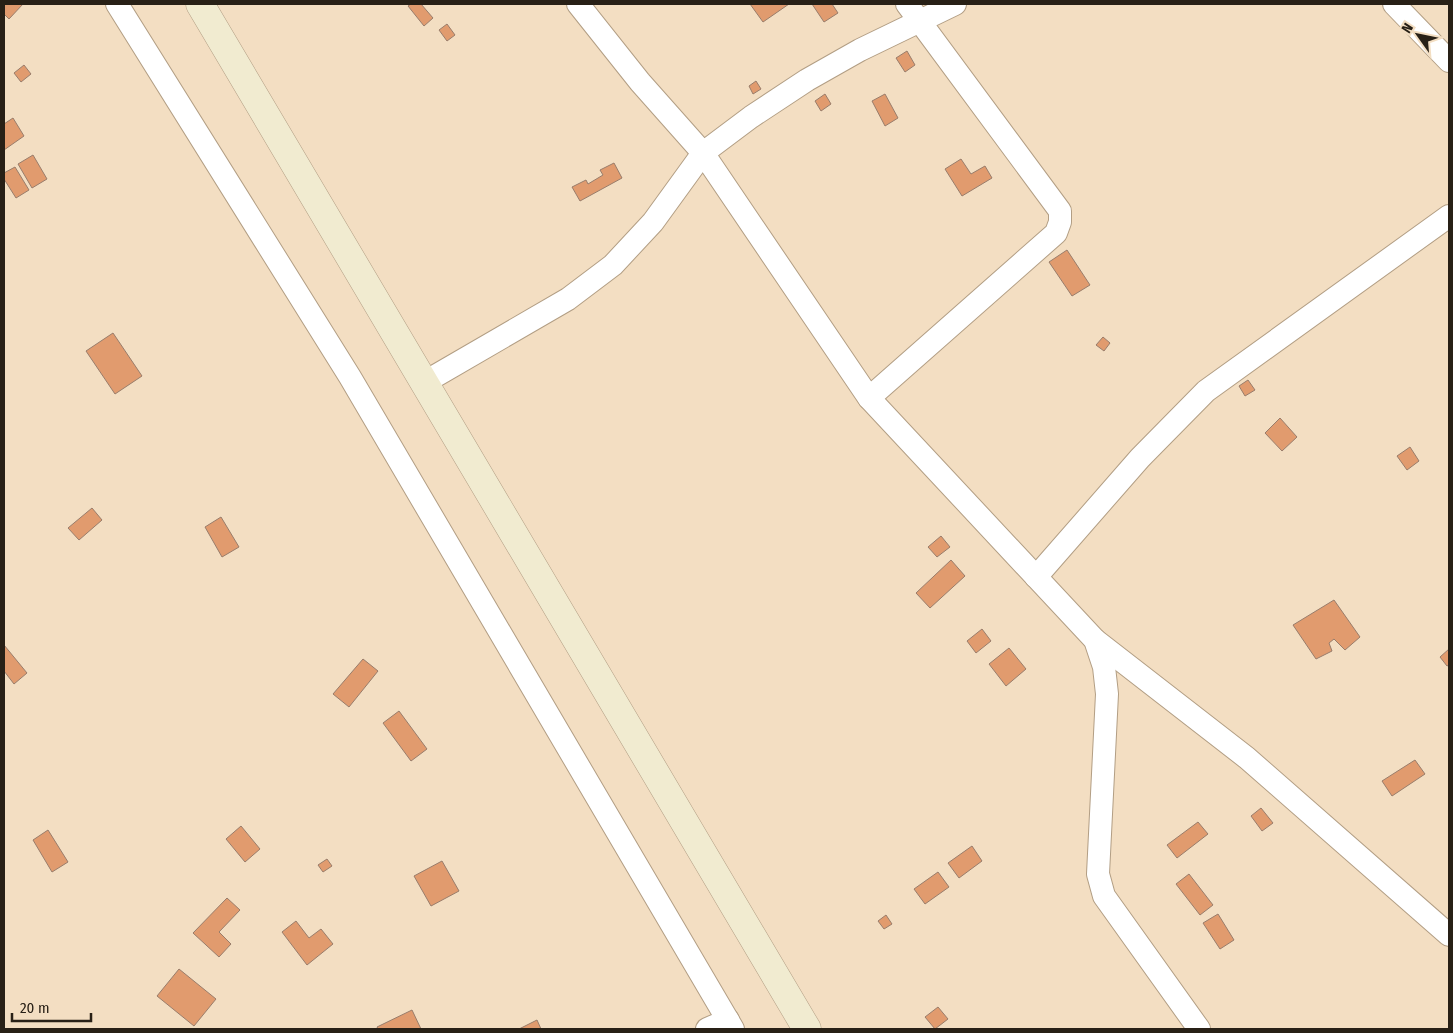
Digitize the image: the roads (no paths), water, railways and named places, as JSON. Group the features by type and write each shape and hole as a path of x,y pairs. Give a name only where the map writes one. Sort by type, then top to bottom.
{"main road":[{"path":"200,4 807,1029"}],"street":[{"path":"117,4 350,376 730,1025 707,1029"},
{"path":"578,4 640,82 703,153 869,398 1036,577 1095,640 1247,758 1449,935"},
{"path":"425,382 568,300 613,265 653,222 703,153 751,117 913,13 955,4"},
{"path":"1394,4 1449,61"},
{"path":"869,398 1056,233 1060,222 1060,211 913,13"},
{"path":"1036,577 1140,458 1206,391 1449,216"},
{"path":"1095,640 1104,667 1107,694 1098,874 1099,887 1199,1029"}]}
